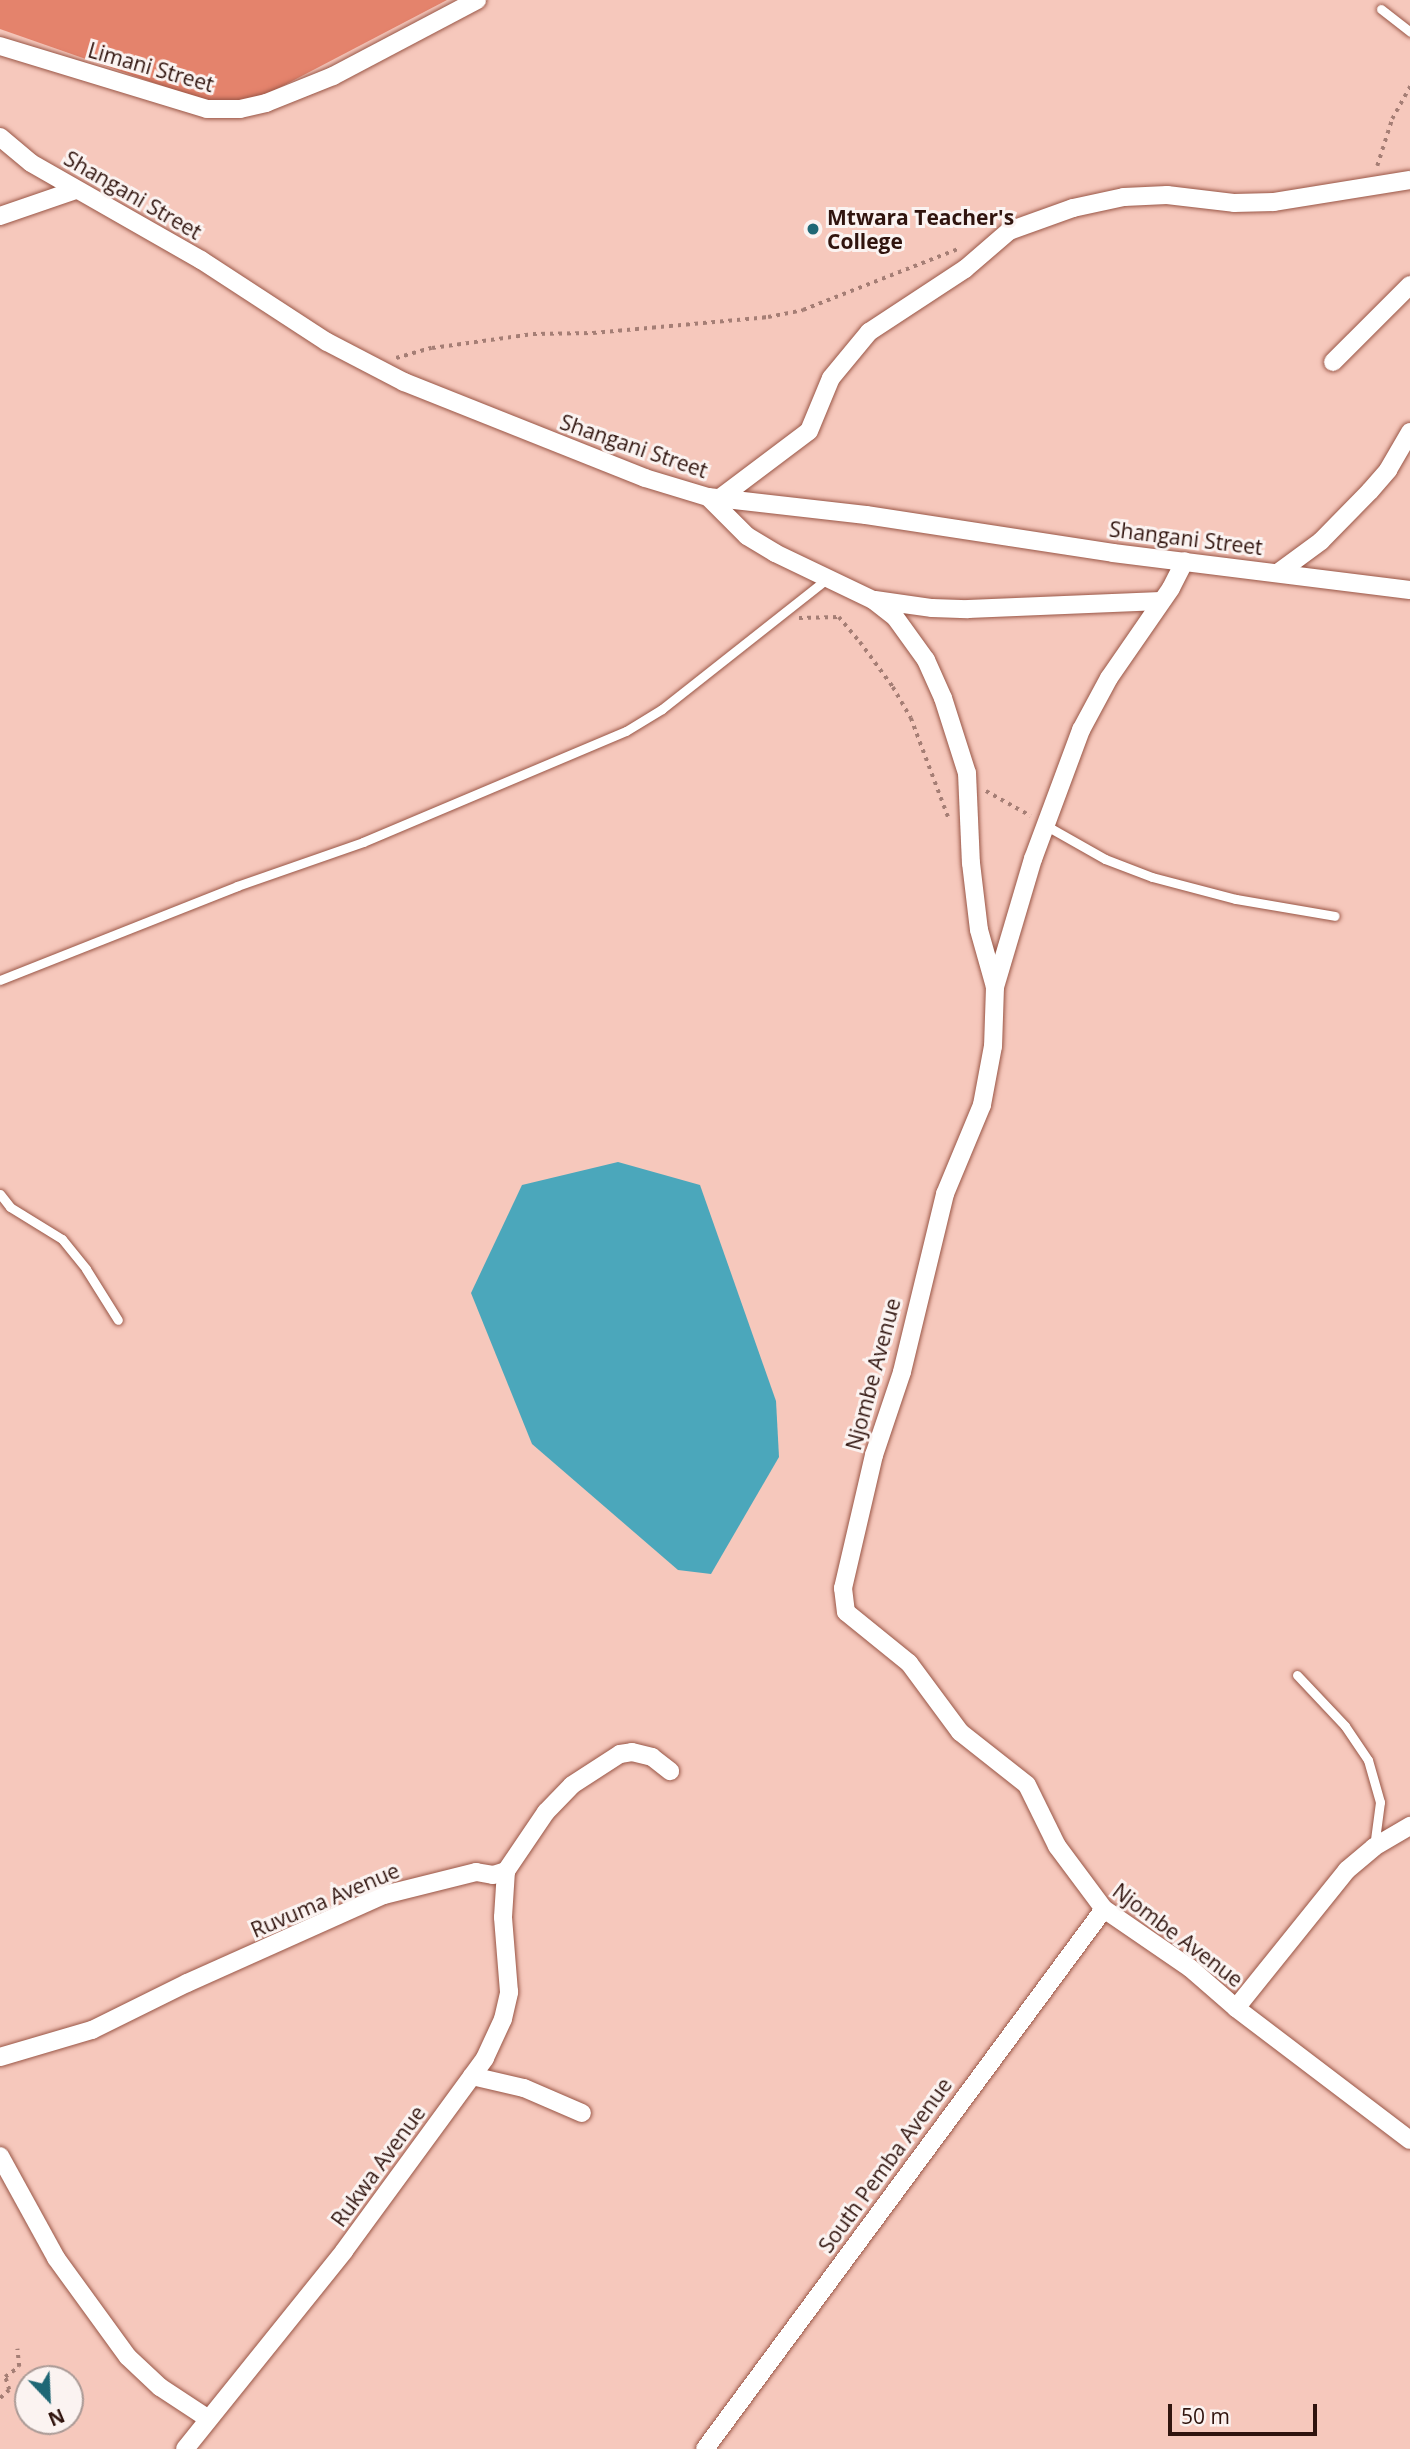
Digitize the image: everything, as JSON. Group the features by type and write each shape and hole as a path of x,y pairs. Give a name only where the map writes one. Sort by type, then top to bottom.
{"street":[{"name":"Limani Street","path":"0,46 207,109 240,109 266,103 333,76 477,0"},
{"name":"Shangani Street","path":"0,137 31,163 201,260 327,342 404,382 575,452 714,497 1410,590"},
{"path":"714,497 808,430 831,378 869,331 965,269 1009,231 1073,208 1124,197 1167,195 1252,203 1303,200 1365,186 1410,180"},
{"path":"0,216 76,190"},
{"path":"1333,362 1410,285"},
{"path":"1279,572 1321,541 1370,491 1388,470 1410,432"},
{"name":"Njombe Avenue","path":"714,497 747,536 873,600 895,617 926,660 943,698 967,773 979,930 995,987 993,1046 982,1105 945,1194 902,1372 874,1455 846,1575 842,1604 854,1621 874,1633 909,1663 960,1732 1027,1785 1057,1846 1091,1896 1104,1909 1190,1968 1236,2008 1410,2140"},
{"path":"995,987 1045,825 1081,730 1110,678 1185,561"},
{"path":"873,600 932,608 968,609 1161,601"},
{"path":"506,1871 547,1812 572,1785 603,1763 620,1754 632,1752 652,1757 670,1771"},
{"path":"1236,2008 1348,1870 1374,1847 1410,1826"},
{"name":"Ruvuma Avenue","path":"0,2057 92,2030 187,1983 384,1895 473,1872 493,1875 506,1871"},
{"name":"Rukwa Avenue","path":"185,2449 207,2418 344,2251 485,2058 503,2019 509,1992 503,1917 506,1871"},
{"name":"South Pemba Avenue","path":"705,2449 1104,1909"},
{"path":"472,2076 524,2088 582,2113"},
{"path":"0,2155 74,2283 128,2357 160,2387 207,2418"}],"lane":[{"path":"1381,9 1410,32"},
{"path":"0,981 237,886 363,842 626,731 662,709 828,578"},
{"path":"1045,825 1105,859 1152,877 1236,899 1335,916"},
{"path":"0,1194 10,1207 62,1239 86,1269 118,1320"},
{"path":"1297,1675 1345,1726 1368,1760 1380,1802 1374,1847"}],"path":[{"path":"1365,186 1380,162 1392,118 1410,86"},
{"path":"371,364 432,348 533,334 593,333 768,317 803,310 971,244"},
{"path":"779,618 839,617 893,687 911,719 949,819 958,831 971,839"},
{"path":"967,773 996,798 1045,825"},
{"path":"0,2398 9,2390 5,2377 19,2367 18,2349"}],"shaded area":[{"path":"0,0 447,0 254,101 203,100 0,29"}],"water":[{"path":"618,1162 700,1185 776,1401 779,1457 711,1574 678,1570 532,1444 471,1293 522,1185"}],"place":[{"name":"Mtwara Teacher's College","path":"813,229"}]}
